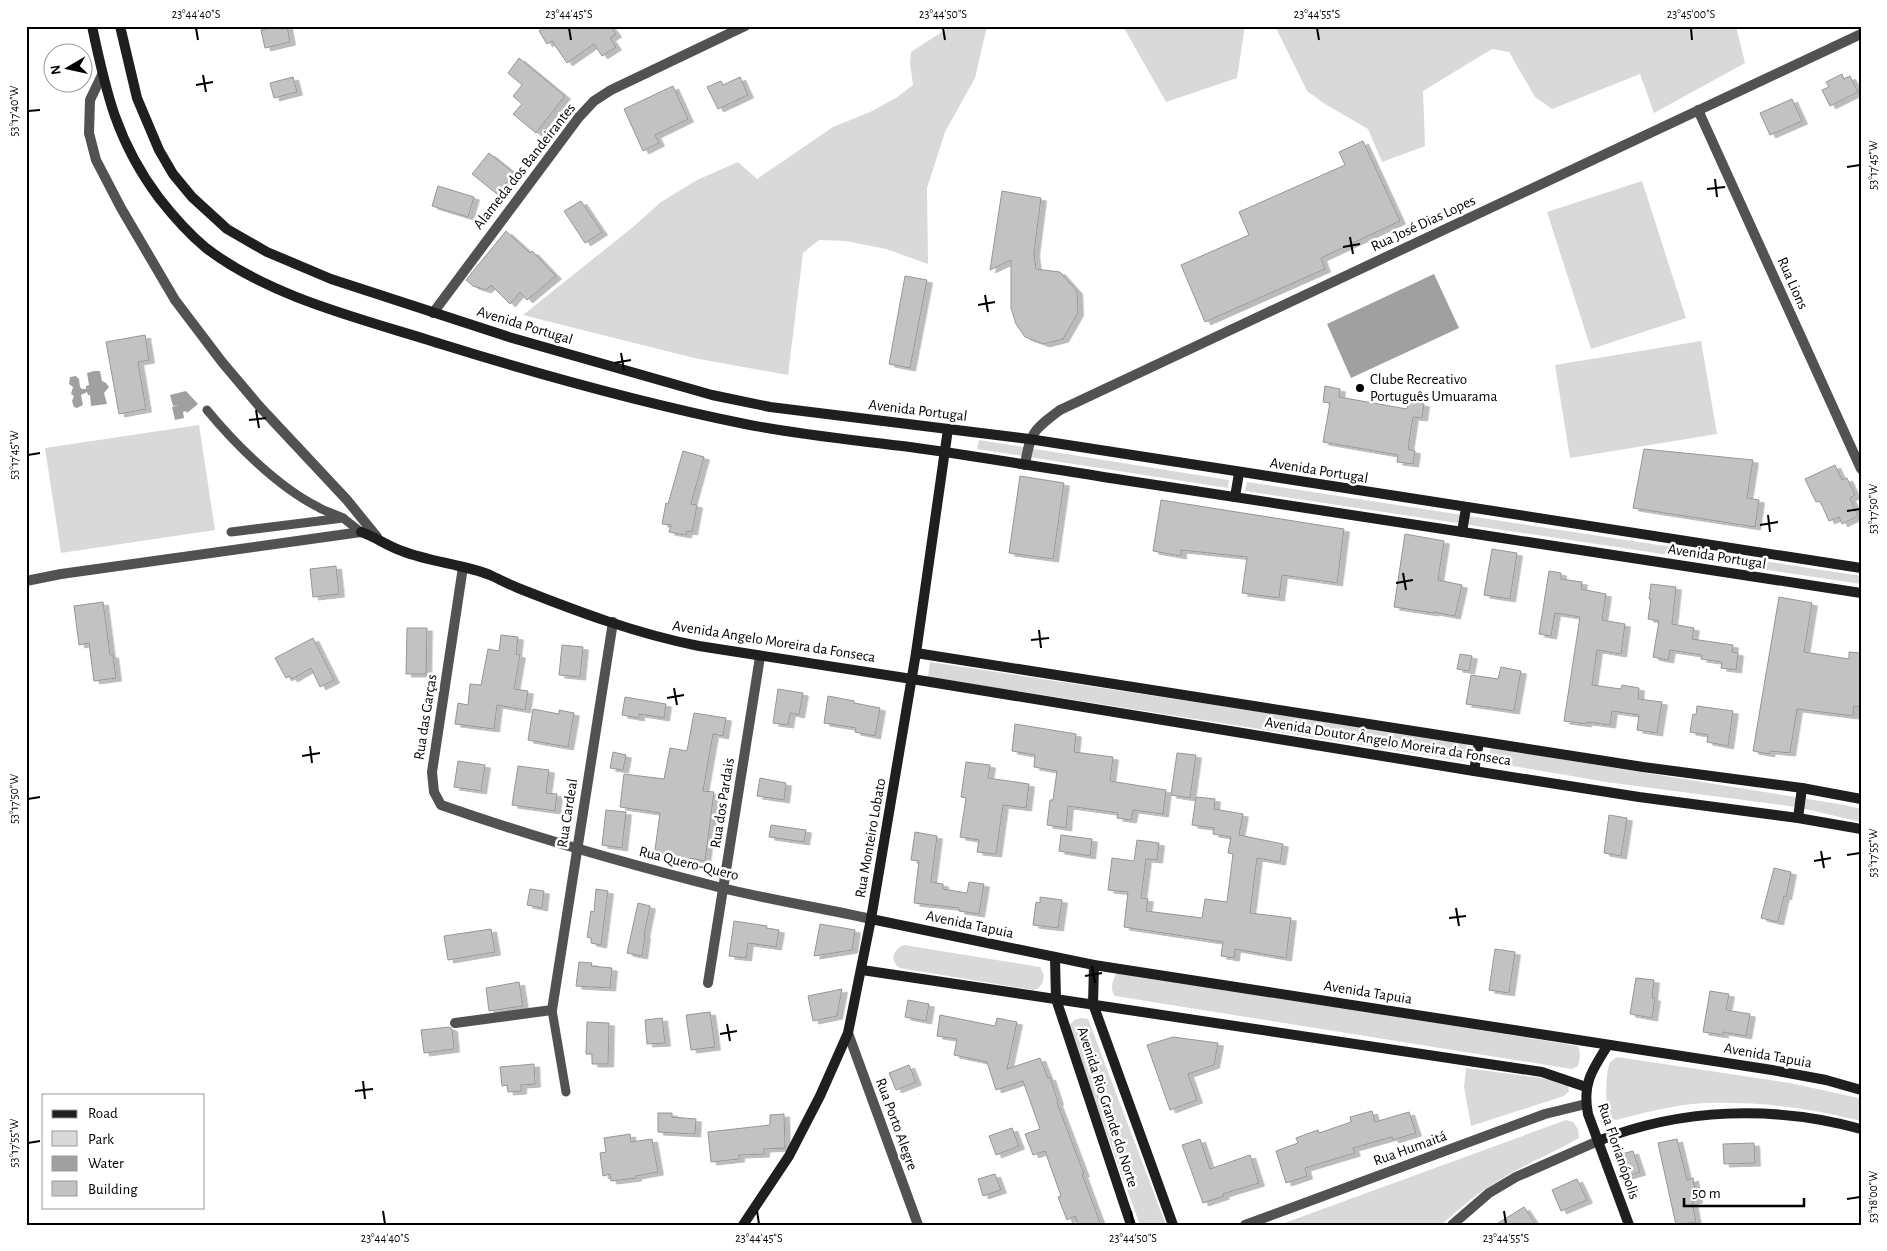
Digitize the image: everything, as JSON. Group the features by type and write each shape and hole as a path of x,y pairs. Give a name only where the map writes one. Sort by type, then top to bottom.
{"main road":[{"name":"Avenida Portugal","path":"92,26 111,109 122,138 142,174 166,207 183,227 204,246 224,260 269,284 320,306 494,360 641,401 750,425 945,452 1861,593"},
{"name":"Avenida Portugal","path":"120,26 138,98 159,150 173,174 208,213 227,229 276,256 352,287 508,337 712,395 770,407 1029,439 1861,568"},
{"name":"Rua Monteiro Lobato","path":"743,1225 789,1156 820,1096 848,1033 862,970 912,679 948,429"},
{"path":"1235,497 1239,473"},
{"path":"1462,532 1466,508"},
{"name":"Avenida Angelo Moreira da Fonseca","path":"361,532 377,537 388,545 404,552 490,575 516,587 668,640 760,657 912,679"},
{"name":"Avenida Doutor Ângelo Moreira da Fonseca","path":"916,654 1643,767 1802,788 1861,799"},
{"name":"Avenida Doutor Ângelo Moreira da Fonseca","path":"912,679 1474,771 1798,818 1861,829"},
{"path":"1474,771 1479,742"},
{"path":"1798,818 1802,788"},
{"name":"Avenida Tapuia","path":"871,919 1094,965 1772,1070 1826,1080 1861,1090"},
{"name":"Avenida Rio Grande do Norte","path":"1055,958 1056,999 1131,1225"},
{"path":"1093,1004 1094,965"},
{"path":"862,970 1542,1072 1586,1086 1595,1064 1608,1045"},
{"name":"Avenida Rio Grande do Norte","path":"1093,1004 1173,1225"},
{"name":"Rua Florianópolis","path":"1586,1086 1588,1114 1629,1225"},
{"path":"1598,1141 1628,1129 1664,1121 1725,1113 1783,1114 1861,1129"}],"street":[{"name":"Alameda dos Bandeirantes","path":"433,313 579,117 594,101 611,90 745,26"},
{"name":"Rua José Dias Lopes","path":"1029,439 1042,424 1060,410 1861,34"},
{"path":"102,75 90,100 89,133 96,160 121,208 175,300 222,362 260,407 347,500 377,537"},
{"name":"Rua Lions","path":"1698,110 1861,469"},
{"path":"1024,465 1029,439"},
{"path":"26,581 61,574 361,532"},
{"name":"Rua das Garças","path":"464,567 432,772 434,792 441,805 502,827"},
{"name":"Rua Cardeal","path":"552,1010 613,622"},
{"name":"Rua dos Pardais","path":"708,983 760,657"},
{"name":"Rua Quero-Quero","path":"502,827 723,888 871,919"},
{"path":"455,1023 552,1010"},
{"name":"Rua Porto Alegre","path":"848,1033 918,1225"},
{"name":"Rua Humaitá","path":"1245,1225 1545,1114 1586,1104"},
{"path":"1452,1225 1489,1193 1516,1177 1598,1141"}],"lane":[{"path":"207,410 225,431 290,490 318,508 343,518 361,532"},
{"path":"231,532 343,518"},
{"path":"552,1010 566,1092"}],"green space":[{"path":"951,26 987,26 975,78 945,132 927,188 928,264 886,249 846,241 819,240 803,253 788,375 694,358 523,315 633,227 661,202 697,180 738,162 757,179 833,127 870,112 896,98 913,85 910,63 911,52"},
{"path":"1127,26 1245,26 1237,78 1166,102 1124,28"},
{"path":"1275,26 1736,26 1745,63 1654,113 1640,74 1552,109 1535,97 1509,52 1492,49 1423,91 1425,146 1382,162 1368,129 1325,104 1307,91"},
{"path":"1642,181 1686,318 1591,349 1547,212"},
{"path":"1701,341 1717,434 1570,458 1555,365"},
{"path":"199,425 215,530 61,553 45,448"},
{"path":"979,440 1229,480 1228,488 977,449"},
{"path":"1247,482 1861,576 1861,584 1245,491"},
{"path":"930,662 1466,743 1467,752 1463,761 928,677"},
{"path":"1491,748 1845,805 1861,809 1861,822 1797,807 1613,783 1489,762 1488,757"},
{"path":"904,945 1040,967 1043,973 1043,980 1039,988 1033,990 900,968 894,962 894,955 897,949"},
{"path":"1118,971 1578,1046 1580,1053 1578,1066 1572,1069 1115,996 1112,984"},
{"path":"1088,1019 1166,1225 1140,1225 1068,1027 1074,1020"},
{"path":"1617,1057 1790,1083 1854,1097 1861,1099 1861,1121 1823,1112 1745,1103 1683,1105 1614,1120 1610,1118 1608,1112 1606,1087 1610,1062"},
{"path":"1466,1068 1564,1081 1568,1085 1569,1091 1564,1096 1471,1126 1464,1087"},
{"path":"1566,1120 1573,1122 1578,1129 1579,1138 1483,1190 1441,1225 1279,1225"}],"water":[{"path":"1434,274 1459,328 1351,378 1327,324"},
{"path":"100,371 102,381 109,387 104,393 107,404 91,406 90,395 87,392 81,395 83,405 77,408 74,407 72,401 74,396 71,394 73,387 69,384 70,377 76,376 79,379 80,387 86,389 86,386 89,385 87,373"},
{"path":"186,391 198,404 187,413 186,411 183,412 184,418 175,420 172,407 179,405 173,406 170,395"}],"building":[{"path":"287,26 290,42 265,48 261,30"},
{"path":"545,26 610,26 616,34 610,38 616,47 602,56 594,44 567,63 552,41 547,44 539,31"},
{"path":"519,58 565,96 536,133 513,114 522,104 513,96 522,85 508,73"},
{"path":"1842,74 1844,79 1850,76 1858,92 1830,106 1822,90 1829,87 1826,82"},
{"path":"293,77 297,92 274,98 270,83"},
{"path":"740,77 748,95 718,109 707,87 721,81 723,85"},
{"path":"673,86 688,119 655,135 659,143 643,151 624,109"},
{"path":"1792,99 1802,121 1770,135 1760,113"},
{"path":"1363,141 1400,221 1321,258 1325,269 1205,322 1181,265 1249,235 1239,212 1345,165 1339,152"},
{"path":"489,153 514,173 497,194 472,174"},
{"path":"438,186 474,197 468,217 432,206"},
{"path":"1002,191 1041,198 1034,253 1036,269 1060,272 1077,291 1078,313 1063,339 1044,344 1025,337 1016,324 1011,308 1011,260 990,270"},
{"path":"581,201 602,232 585,243 564,211"},
{"path":"506,231 530,253 532,251 556,276 527,300 520,292 510,304 491,285 486,290 473,286 466,280"},
{"path":"905,276 927,280 910,368 889,364"},
{"path":"145,335 149,360 138,362 146,409 119,414 106,342"},
{"path":"1325,386 1340,389 1339,397 1407,409 1409,401 1424,404 1422,418 1413,417 1408,449 1415,451 1413,464 1397,462 1398,455 1323,442 1330,403 1323,402"},
{"path":"1644,449 1753,460 1747,498 1759,500 1755,527 1633,508"},
{"path":"683,451 704,457 691,504 697,505 692,532 687,531 686,535 669,532 671,525 662,524 666,503 668,504"},
{"path":"1835,465 1842,480 1847,478 1855,495 1850,498 1858,516 1842,524 1839,517 1829,521 1820,501 1816,502 1805,479"},
{"path":"1020,476 1064,483 1053,559 1009,553"},
{"path":"1161,500 1344,529 1337,583 1282,575 1279,598 1242,593 1247,557 1181,550 1181,556 1153,551"},
{"path":"1405,534 1444,541 1438,580 1462,585 1455,616 1394,607"},
{"path":"1492,549 1517,553 1510,599 1484,595"},
{"path":"336,566 339,594 313,597 310,569"},
{"path":"1549,571 1561,573 1561,579 1582,582 1581,589 1606,594 1602,620 1625,624 1621,654 1597,650 1592,685 1621,689 1622,685 1639,688 1638,699 1662,702 1657,733 1637,730 1639,715 1612,711 1610,725 1564,721 1580,617 1555,613 1551,636 1539,634"},
{"path":"1651,584 1676,587 1672,624 1694,628 1692,639 1733,645 1732,652 1738,653 1736,670 1721,668 1722,662 1701,659 1702,655 1670,650 1668,660 1653,657 1659,621 1648,619"},
{"path":"1779,597 1812,603 1804,652 1849,659 1849,652 1861,653 1861,707 1854,706 1853,716 1797,709 1790,753 1770,751 1769,754 1753,751"},
{"path":"103,602 110,655 113,655 116,678 94,681 89,643 79,645 74,606"},
{"path":"407,628 427,628 426,674 406,674"},
{"path":"501,635 518,637 516,654 520,655 514,689 528,691 525,710 497,705 494,729 455,724 458,703 468,705 470,684 481,685 488,649 499,651"},
{"path":"313,638 334,680 320,687 311,668 292,679 290,676 286,678 275,658"},
{"path":"562,645 583,647 580,677 559,675"},
{"path":"1460,654 1472,656 1469,671 1457,669"},
{"path":"1501,667 1521,671 1514,711 1466,704 1471,675 1498,679"},
{"path":"778,689 803,693 799,715 790,713 788,725 773,723"},
{"path":"828,696 880,708 875,736 855,732 856,728 824,723"},
{"path":"625,697 666,704 664,718 639,714 639,718 622,715"},
{"path":"1697,706 1733,711 1728,746 1707,742 1708,735 1690,732 1693,714 1696,715"},
{"path":"533,709 559,714 559,710 574,713 568,747 528,740"},
{"path":"694,713 726,718 723,736 713,734 703,791 714,792 705,861 690,858 689,863 654,857 660,813 620,807 624,774 664,779 670,748 687,751"},
{"path":"1015,724 1076,734 1074,752 1113,757 1110,781 1166,790 1163,814 1133,810 1131,820 1117,818 1118,813 1068,806 1066,828 1047,825 1050,800 1053,800 1057,771 1034,767 1035,755 1012,751"},
{"path":"613,752 626,755 623,770 610,768"},
{"path":"1177,753 1196,755 1190,798 1171,795"},
{"path":"458,761 485,765 481,791 454,787"},
{"path":"966,762 990,765 988,778 1029,784 1026,808 1003,805 996,854 977,852 979,840 960,837 966,798 961,797"},
{"path":"518,766 549,770 546,793 557,794 555,811 512,805"},
{"path":"760,778 786,783 784,800 757,796"},
{"path":"1196,797 1215,799 1214,809 1243,814 1239,835 1283,844 1280,862 1257,858 1250,913 1291,918 1286,958 1235,949 1234,958 1221,956 1223,942 1124,927 1128,892 1108,890 1112,858 1134,861 1137,840 1159,843 1157,860 1146,859 1141,898 1148,899 1146,911 1202,918 1205,899 1227,902 1233,854 1228,853 1231,837 1213,834 1214,828 1192,825"},
{"path":"606,810 626,812 622,848 602,845"},
{"path":"1609,815 1627,818 1621,856 1604,853"},
{"path":"771,825 806,830 804,842 769,837"},
{"path":"915,832 937,836 931,882 943,884 943,889 967,893 969,882 984,884 979,914 959,911 959,908 914,903 919,861 911,860"},
{"path":"1061,835 1092,839 1090,856 1059,851"},
{"path":"1774,868 1791,872 1778,922 1761,918"},
{"path":"530,889 544,891 542,908 527,905"},
{"path":"596,889 608,891 601,945 591,943 591,938 587,937 591,911 594,912"},
{"path":"1040,897 1062,900 1058,928 1033,925 1036,902 1040,903"},
{"path":"638,903 650,906 642,956 627,953"},
{"path":"734,921 767,926 766,928 779,930 776,947 748,943 746,958 729,956"},
{"path":"820,924 855,930 852,950 814,956"},
{"path":"491,929 495,952 448,960 444,936"},
{"path":"1495,949 1515,952 1509,993 1489,990"},
{"path":"579,962 592,963 591,966 612,968 610,988 576,986"},
{"path":"1636,978 1654,980 1652,998 1655,998 1652,1018 1630,1014"},
{"path":"519,982 523,1006 489,1011 486,988"},
{"path":"842,989 837,1016 813,1021 808,996"},
{"path":"1710,991 1729,994 1726,1010 1750,1014 1746,1036 1723,1032 1723,1035 1703,1032"},
{"path":"908,1000 929,1004 926,1021 905,1017"},
{"path":"710,1012 715,1047 691,1050 686,1015"},
{"path":"940,1015 995,1026 997,1018 1017,1022 1007,1069 1040,1058 1048,1078 1050,1077 1057,1103 1101,1225 1078,1225 1075,1216 1067,1220 1058,1197 1061,1196 1045,1151 1033,1155 1025,1134 1040,1129 1023,1081 996,1090 987,1062 954,1055 957,1039 937,1036"},
{"path":"662,1018 665,1043 647,1044 645,1020"},
{"path":"587,1022 609,1023 608,1064 592,1064 592,1054 586,1054"},
{"path":"449,1027 452,1029 454,1049 424,1053 421,1030"},
{"path":"1173,1037 1218,1043 1214,1065 1188,1074 1197,1100 1170,1110 1147,1045"},
{"path":"534,1064 535,1084 521,1085 521,1091 508,1092 507,1085 502,1086 500,1067"},
{"path":"909,1065 916,1082 896,1090 889,1073"},
{"path":"1372,1111 1375,1122 1409,1112 1416,1133 1393,1140 1392,1137 1353,1148 1355,1153 1305,1168 1307,1176 1286,1183 1276,1151 1298,1143 1296,1138 1318,1130 1319,1133 1351,1122 1350,1117"},
{"path":"658,1113 672,1113 672,1117 696,1119 695,1134 658,1132"},
{"path":"784,1114 785,1148 764,1149 764,1154 739,1155 739,1159 711,1162 708,1132 770,1125 770,1115"},
{"path":"1012,1128 1019,1146 996,1155 989,1136"},
{"path":"630,1134 631,1142 652,1139 658,1172 636,1176 636,1178 611,1181 610,1174 603,1176 600,1153 606,1152 604,1138"},
{"path":"1200,1139 1210,1169 1250,1155 1259,1183 1223,1194 1224,1196 1203,1203 1182,1145"},
{"path":"1677,1139 1687,1180 1693,1178 1697,1200 1692,1201 1696,1222 1676,1225 1658,1143"},
{"path":"1754,1143 1755,1163 1724,1164 1723,1144"},
{"path":"1633,1151 1640,1172 1624,1177 1618,1155"},
{"path":"995,1174 1001,1190 983,1196 978,1179"},
{"path":"1577,1179 1587,1200 1561,1211 1552,1190"},
{"path":"1524,1207 1536,1225 1495,1225"}],"place":[{"name":"Clube Recreativo Português Umuarama","path":"1360,388"}]}
